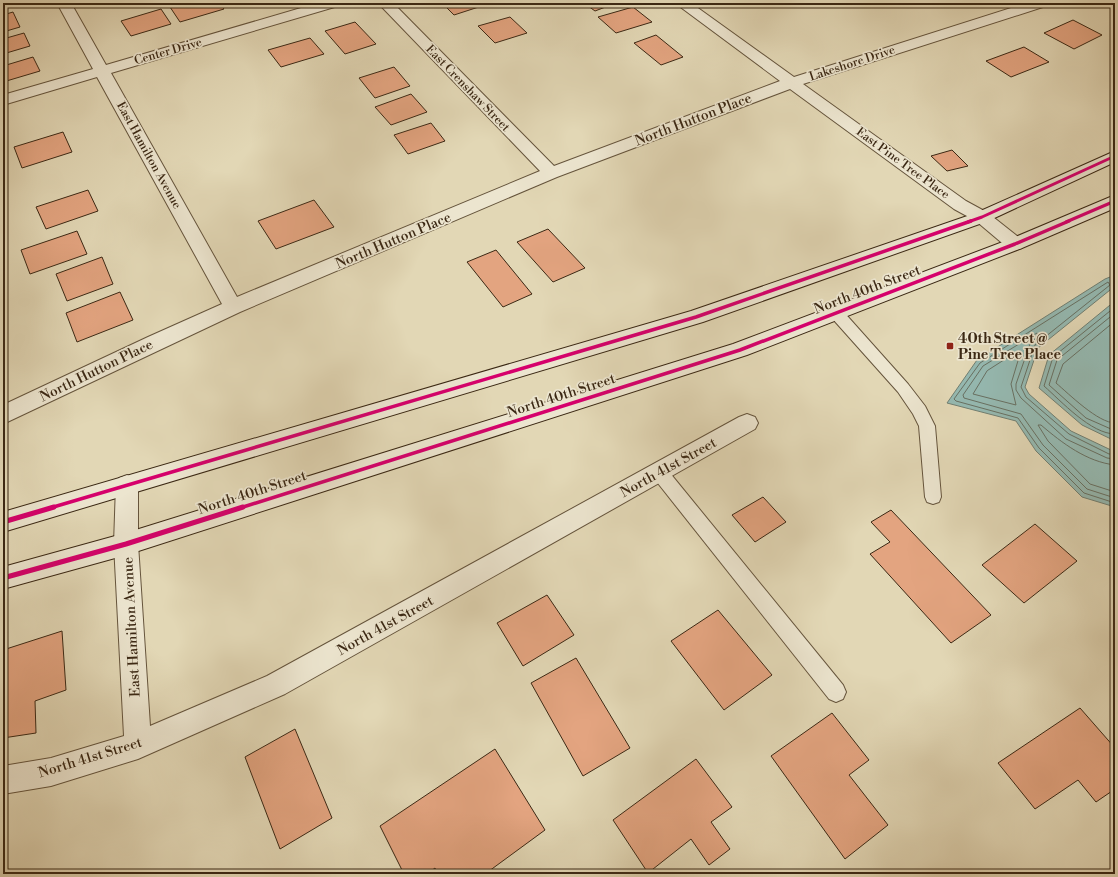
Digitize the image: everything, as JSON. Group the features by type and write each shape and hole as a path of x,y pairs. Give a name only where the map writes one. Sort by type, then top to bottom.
{"street":[{"name":"East Hamilton Avenue","path":"64,3 233,307"},
{"name":"Center Drive","path":"3,100 333,3"},
{"name":"East Crenshaw Street","path":"385,3 551,173"},
{"name":"Lakeshore Drive","path":"682,3 790,82 1041,3"},
{"name":"North Hutton Place","path":"3,416 155,342 233,307 551,173 790,82"},
{"name":"East Pine Tree Place","path":"790,82 960,205 982,217 1015,244"},
{"name":"North 40th Street","path":"3,522 696,317 982,217 1115,156"},
{"name":"North 40th Street","path":"3,578 126,544 740,350 1015,244 1115,201"},
{"name":"North 41st Street","path":"3,780 51,772 138,744 276,685 747,423"},
{"name":"East Hamilton Avenue","path":"127,485 126,544 138,744"}],"lane":[{"path":"836,313 904,388 919,410 927,426 933,497"},
{"path":"659,472 836,692"}],"water":[{"path":"1115,275 1115,286 1038,348 1025,387 1029,394 1071,431 1111,450 1115,450 1115,507 1082,497 1036,451 1016,421 947,403 977,360 1105,279"},
{"path":"1115,301 1115,437 1111,439 1082,425 1039,388 1049,355"}],"building":[{"path":"3,3 13,3 14,6 3,8"},
{"path":"219,3 224,9 180,22 168,4"},
{"path":"442,3 491,3 454,15"},
{"path":"584,3 616,3 595,11"},
{"path":"633,7 652,22 616,33 598,17"},
{"path":"161,9 171,24 131,36 121,21"},
{"path":"13,12 20,27 3,32 3,15"},
{"path":"510,17 527,33 495,43 478,26"},
{"path":"1073,20 1102,35 1074,49 1044,33"},
{"path":"355,22 376,44 345,54 325,31"},
{"path":"24,33 30,46 3,54 3,39"},
{"path":"656,35 683,57 661,65 634,43"},
{"path":"310,38 324,54 281,67 268,50"},
{"path":"1024,47 1049,62 1011,77 986,61"},
{"path":"33,57 40,71 3,82 3,66"},
{"path":"394,67 410,86 375,98 359,78"},
{"path":"411,94 427,112 391,125 375,107"},
{"path":"431,123 445,141 408,154 394,135"},
{"path":"63,132 72,152 22,168 14,147"},
{"path":"952,150 968,166 947,171 931,156"},
{"path":"88,190 98,211 46,229 36,207"},
{"path":"314,200 334,227 276,249 258,221"},
{"path":"548,229 585,268 553,282 517,242"},
{"path":"77,231 87,254 30,274 21,250"},
{"path":"496,250 532,294 503,307 467,262"},
{"path":"102,257 113,284 67,301 56,274"},
{"path":"120,292 133,320 77,342 66,313"},
{"path":"763,497 786,522 755,542 732,515"},
{"path":"891,510 991,615 951,643 870,554 890,542 871,522"},
{"path":"1035,524 1077,561 1024,603 982,565"},
{"path":"547,595 574,635 523,666 497,623"},
{"path":"718,610 772,675 724,710 671,641"},
{"path":"62,631 66,690 35,701 36,733 3,738 3,650"},
{"path":"576,658 630,748 583,776 531,683"},
{"path":"1080,708 1115,748 1115,789 1096,802 1078,780 1035,809 998,763"},
{"path":"832,713 869,760 849,775 888,825 845,859 771,756"},
{"path":"295,729 332,818 280,849 245,757"},
{"path":"495,749 545,830 485,874 438,874 435,868 427,874 404,874 380,826"},
{"path":"696,759 732,807 711,822 730,849 709,865 691,839 648,873 613,820"}],"cycle path":[{"path":"3,522 696,317 982,217 1115,156"},
{"path":"3,578 126,544 740,350 1015,244 1115,201"}],"place":[{"name":"40th Street @ Pine Tree Place","path":"950,346"}]}
